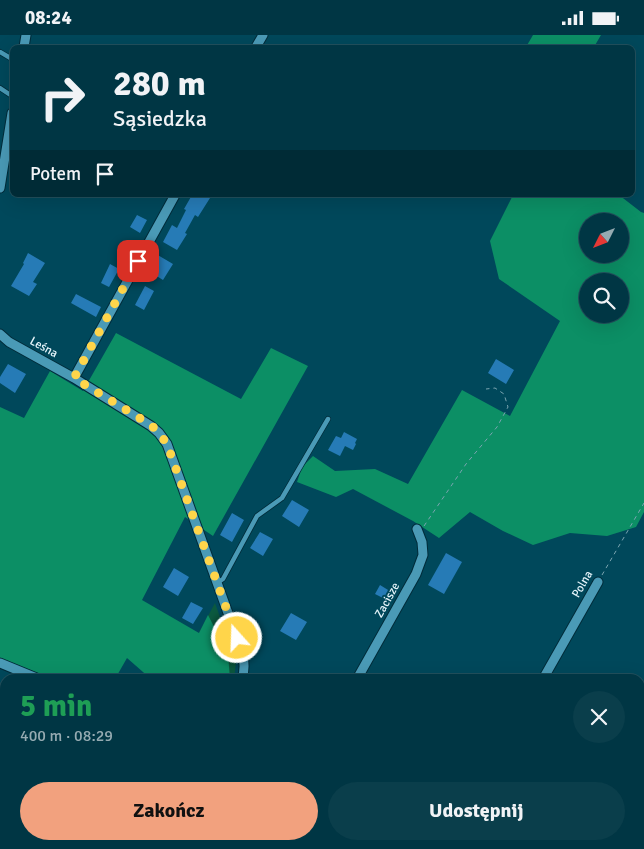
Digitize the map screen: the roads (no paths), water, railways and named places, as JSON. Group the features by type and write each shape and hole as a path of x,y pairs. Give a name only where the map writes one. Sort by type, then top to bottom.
{"street":[{"path":"0,188 10,126"},
{"path":"74,378 174,197"},
{"name":"Leśna","path":"0,334 9,342 74,378 151,425 167,444 217,583 219,596 244,659 243,674"},
{"name":"Zacisze","path":"361,674 416,574 423,555 422,542 418,532"},
{"name":"Polna","path":"546,674 598,582"},
{"path":"0,663 27,674"}],"lane":[{"path":"217,583 223,579 257,516 282,498 328,419"}]}
